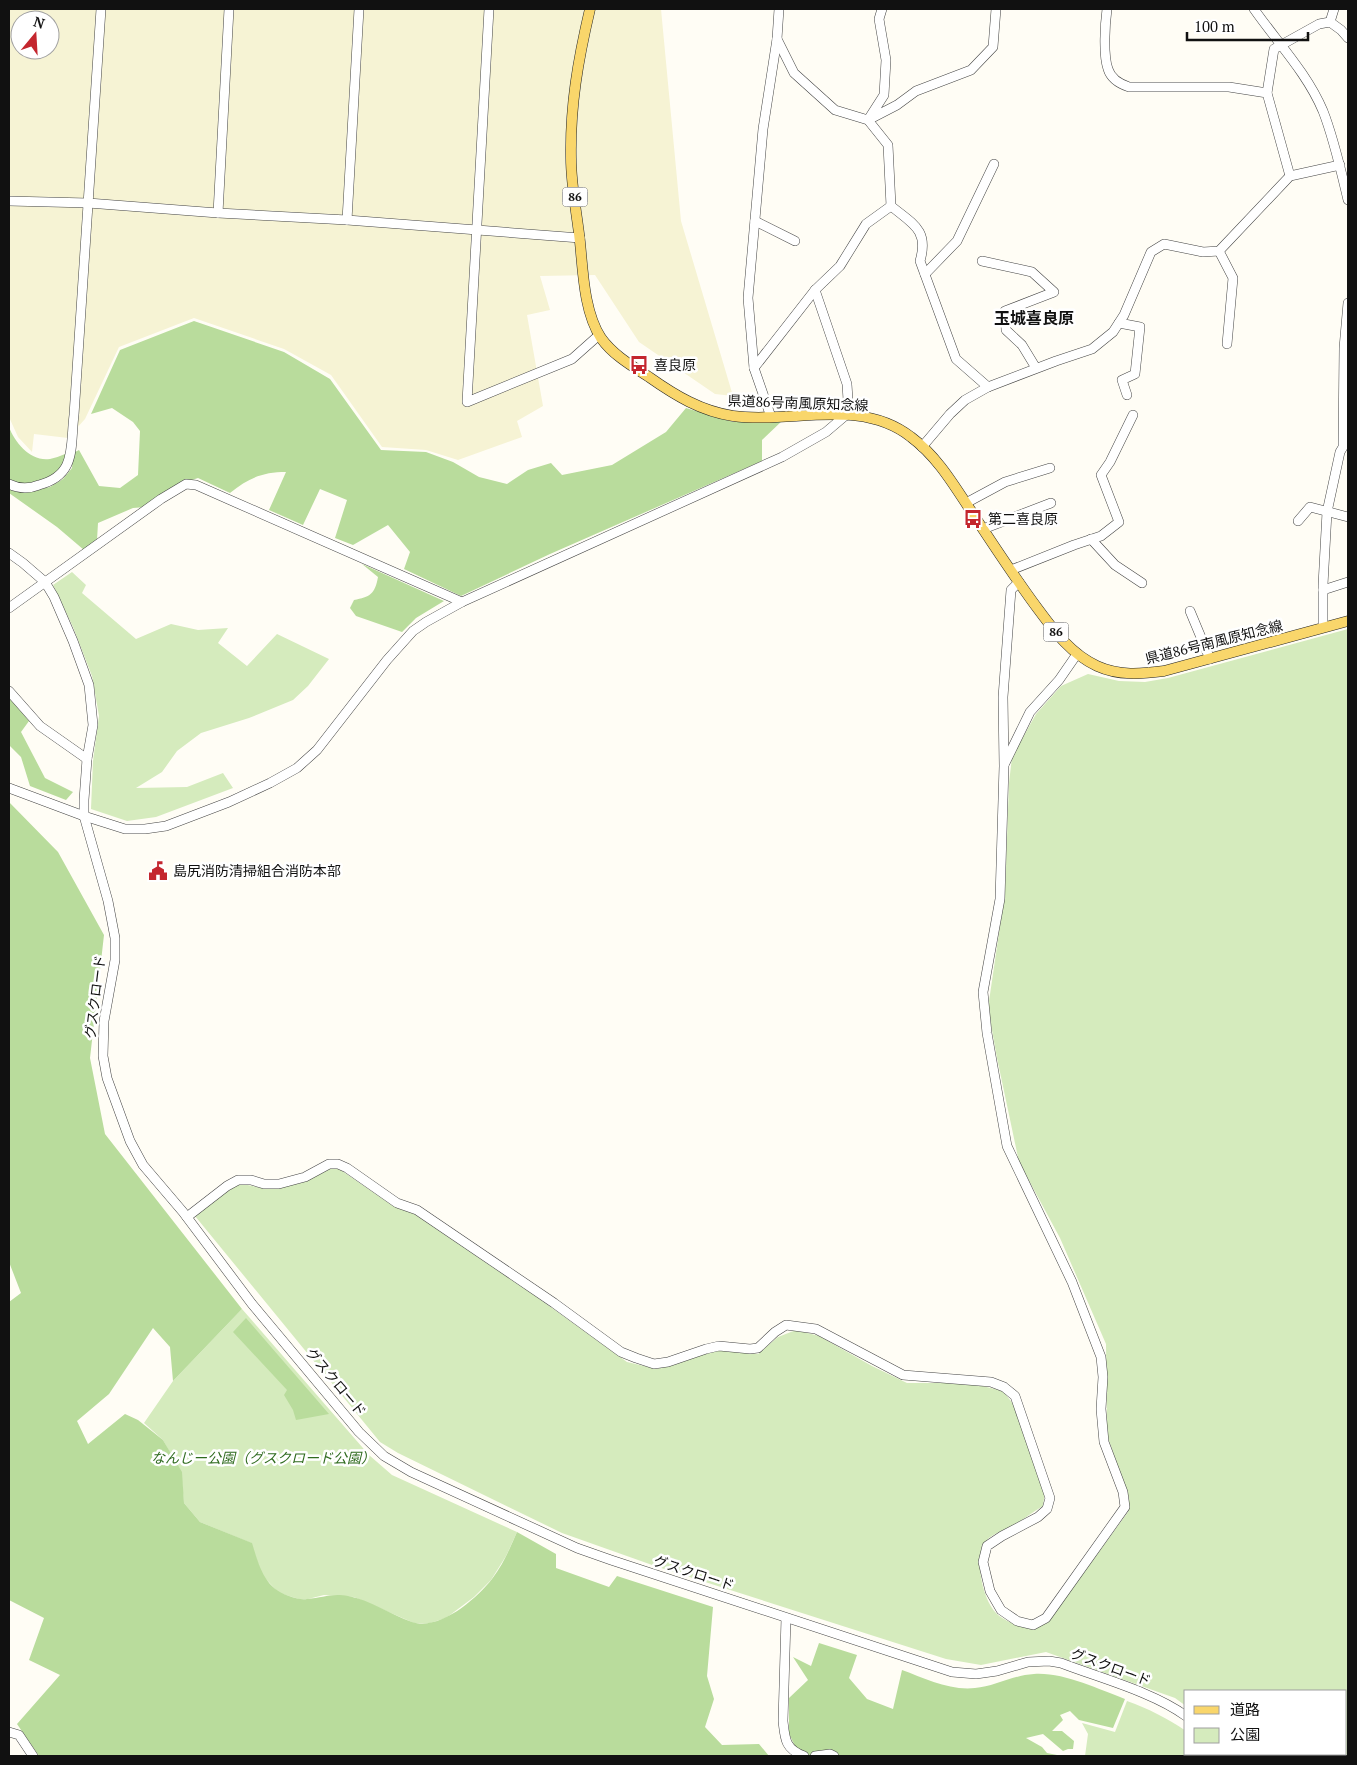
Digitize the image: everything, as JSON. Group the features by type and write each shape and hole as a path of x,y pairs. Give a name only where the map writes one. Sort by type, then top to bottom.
{"main road":[{"name":"県道86号南風原知念線","path":"590,9 579,54 572,100 571,160 582,272 588,306 599,335 620,358 674,395 709,411 737,416 771,417 813,414 867,417 890,424 911,437 946,473 1019,582 1062,641 1077,654 1099,667 1120,673 1139,674 1164,671 1348,620"}],"street":[{"path":"9,484 21,488 32,488 49,483 62,474 68,464 74,415 100,9"},
{"path":"218,213 230,9"},
{"path":"347,220 359,9"},
{"path":"489,9 467,402 572,359 599,335"},
{"path":"771,417 754,368 748,298 763,129 777,39 779,9"},
{"path":"868,120 884,95 886,60 879,18 882,9"},
{"path":"868,120 897,105 916,91 971,70 993,47 996,9"},
{"path":"1107,9 1105,33 1108,69 1120,84 1129,86 1230,87 1268,93"},
{"path":"1254,9 1307,83 1323,112 1340,165 1348,200"},
{"path":"1330,22 1334,9"},
{"path":"1290,176 1268,93 1274,49 1319,24 1330,22 1348,38"},
{"path":"777,39 794,73 835,110 868,120 888,145 891,206 910,221 922,234 924,248 920,261 956,359 988,387"},
{"path":"925,274 958,241 994,164"},
{"path":"922,447 950,414 965,400 988,387 1092,349 1113,332 1124,315 1151,252 1164,244 1203,252 1219,251 1290,176 1340,165"},
{"path":"9,201 88,203 580,238"},
{"path":"754,368 815,290 840,266 866,224 891,206"},
{"path":"755,221 795,241"},
{"path":"1219,251 1233,278 1227,344"},
{"path":"982,261 1032,272 1054,292 1005,311 1006,330 1022,345 1036,368"},
{"path":"9,788 125,829 145,830 166,826 229,802 297,768 317,750 387,660 413,631 426,622 462,602 782,457 826,432 846,415 848,400 847,384 815,290"},
{"path":"1323,628 1327,512 1340,452 1343,446 1344,348 1348,303"},
{"path":"1119,323 1140,326 1135,374 1122,380 1126,395"},
{"path":"1011,570 1101,536 1119,522 1101,475 1110,462 1133,415"},
{"path":"966,503 1005,482 1050,468"},
{"path":"9,608 161,499 186,484 196,485 462,602"},
{"path":"983,529 1051,503"},
{"path":"1298,521 1310,507 1348,517"},
{"path":"1091,540 1115,565 1142,583"},
{"name":"グスクロード","path":"9,553 45,582 64,617 89,685 93,725 87,759 84,816 108,901 115,938 115,960 104,1021 103,1056 107,1078 135,1153 187,1217 252,1304 359,1432 384,1456 411,1472 577,1548 952,1672 976,1674 997,1671 1028,1662 1049,1661 1061,1663 1151,1697 1184,1715"},
{"path":"187,1217 227,1186 238,1180 279,1184 305,1177 329,1164 338,1164 347,1168 397,1203 417,1210 554,1303 621,1352 636,1358 654,1364 668,1362 706,1348 719,1346 758,1348 775,1332 786,1326 799,1326 816,1329 903,1375 991,1382 1004,1387 1014,1396 1050,1498 1047,1509 1038,1518 1002,1536 987,1546 983,1562 990,1591 1001,1610 1017,1621 1033,1625 1046,1618 1124,1507 1123,1492 1104,1442 1101,1409 1103,1377 1101,1358 1072,1282 1007,1146 986,1033 983,992 1000,899 1004,697 1011,590 1019,582"},
{"path":"1323,590 1348,582"},
{"path":"1190,611 1210,659"},
{"path":"1004,766 1030,712 1059,680 1077,654"},
{"path":"9,691 40,726 87,759"},
{"path":"786,1618 783,1721 785,1738 789,1747 796,1753 804,1756"},
{"path":"9,1732 19,1735 33,1756"},
{"path":"815,1756 830,1754 834,1756"}],"shaded area":[{"path":"9,9 661,9 681,221 733,396 715,394 639,342 595,275 540,276 550,310 527,315 543,406 517,421 522,437 458,460 426,450 382,447 331,375 284,349 194,318 119,347 85,419 68,438 34,434 32,452 18,437 9,417"}],"green space":[{"path":"194,321 284,352 330,379 381,450 426,452 453,462 479,477 507,484 528,470 551,463 562,475 612,465 666,432 686,408 733,422 783,420 762,440 762,461 550,554 461,596 404,569 410,552 388,525 353,545 335,538 347,500 320,489 303,525 269,510 286,472 270,473 256,477 243,483 230,493 198,478 174,486 146,507 133,508 98,523 97,540 84,550 57,527 9,493 9,488 31,491 50,487 63,479 72,468 73,453 79,450 99,486 120,488 138,475 140,431 133,422 112,408 91,414 120,350"},
{"path":"9,427 20,445 36,458 52,459 65,454 65,464 51,479 23,486 9,481"},
{"path":"362,564 444,601 416,618 402,632 356,616 350,608 354,600 371,594 378,577"},
{"path":"72,572 86,585 82,593 136,639 171,624 198,630 228,628 218,643 247,666 277,634 329,659 308,686 293,700 249,718 201,733 177,751 162,772 136,788 187,787 223,773 233,788 156,817 127,821 91,809 93,761 99,716 92,676 73,627 53,585"},
{"path":"1348,629 1348,1756 1233,1755 1347,1755 1347,1690 1184,1690 1184,1705 1175,1698 1046,1652 981,1665 946,1659 655,1566 562,1533 398,1453 380,1442 195,1216 238,1183 266,1189 301,1183 335,1166 393,1206 410,1211 541,1300 627,1362 657,1369 716,1349 758,1354 778,1337 796,1330 819,1336 907,1383 970,1383 1003,1391 1014,1405 1045,1491 1043,1506 987,1540 981,1556 981,1578 987,1599 997,1614 1010,1622 1036,1628 1050,1619 1128,1512 1129,1498 1107,1435 1106,1344 1060,1238 1019,1162 988,1008 1005,892 1009,783 1012,757 1036,714 1061,686 1088,674 1119,681 1145,682 1168,678"},
{"path":"9,697 29,721 21,732 45,778 73,792 66,800 30,786 21,757 9,745"},
{"path":"9,802 58,852 104,935 90,1058 105,1134 242,1309 173,1381 170,1347 153,1328 109,1394 77,1421 88,1444 125,1414 138,1420 163,1440 182,1472 184,1503 200,1522 252,1543 260,1567 268,1582 281,1592 296,1598 305,1599 332,1595 348,1596 365,1601 412,1622 423,1624 434,1622 445,1618 467,1604 485,1587 500,1568 517,1532 556,1554 556,1568 609,1587 617,1576 713,1607 707,1676 714,1699 705,1727 722,1745 759,1744 769,1756 39,1756 17,1724 60,1675 29,1660 44,1618 9,1600 9,1302 21,1293 9,1262"},
{"name":"なんじー公園（グスクロード公園）","path":"242,1309 369,1455 392,1475 517,1532 506,1556 491,1580 474,1597 446,1618 430,1623 414,1623 354,1597 324,1595 299,1599 279,1593 262,1575 251,1543 200,1522 184,1503 181,1472 163,1440 144,1423 173,1381"},
{"path":"246,1318 329,1414 296,1420 293,1410 284,1395 287,1390 233,1332"},
{"path":"819,1643 857,1655 849,1678 867,1699 893,1709 902,1670 956,1688 989,1686 1019,1676 1045,1674 1068,1678 1125,1699 1113,1728 1079,1720 1070,1711 1060,1715 1063,1720 1052,1731 1062,1731 1074,1741 1073,1749 1063,1751 1043,1734 1026,1738 1042,1747 1047,1753 1062,1756 800,1756 789,1734 789,1698 808,1680 793,1657 811,1666"},
{"path":"1127,1701 1158,1714 1184,1730 1184,1755 1209,1756 1085,1756 1088,1734 1082,1723 1115,1732"}],"place":[{"name":"喜良原","path":"639,365"},
{"name":"第二喜良原","path":"973,519"},
{"name":"島尻消防清掃組合消防本部","path":"158,871"}],"district":[{"name":"玉城喜良原","path":"1034,318"}]}
